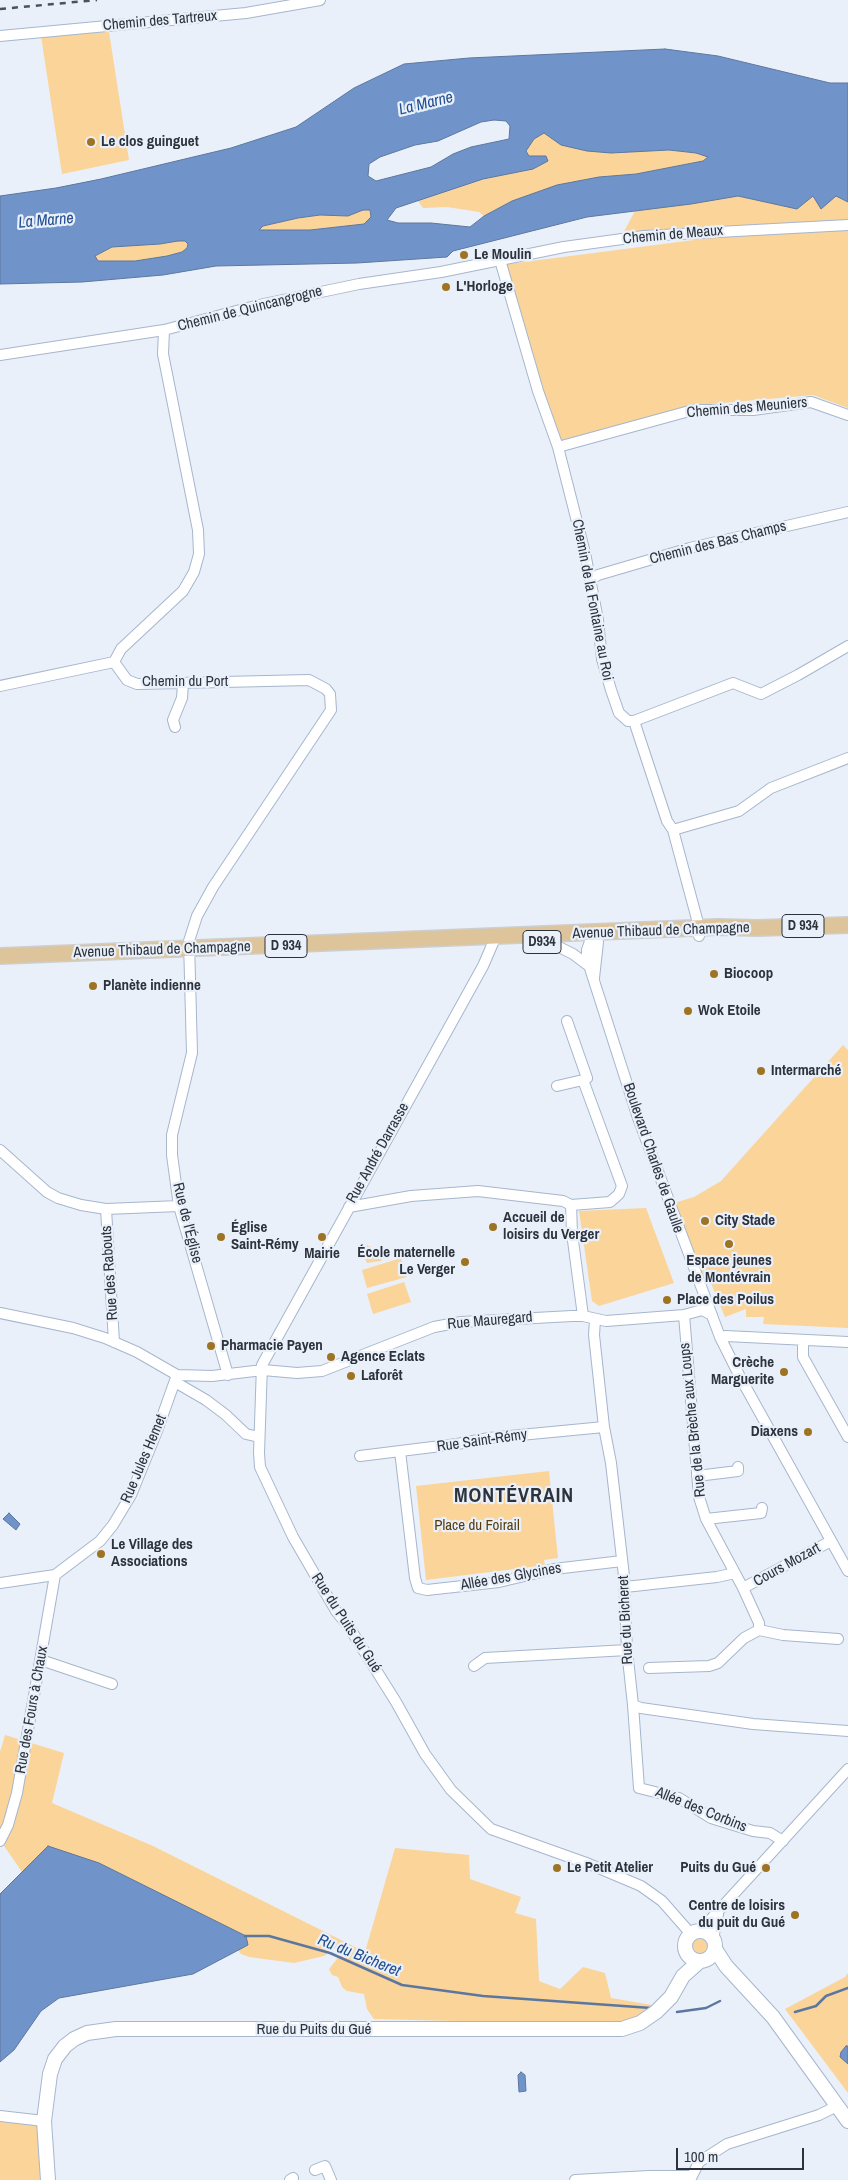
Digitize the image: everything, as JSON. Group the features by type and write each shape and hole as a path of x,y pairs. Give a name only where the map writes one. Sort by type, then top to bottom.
{"main road":[{"name":"Avenue Thibaud de Champagne","path":"494,939 549,942 758,928 848,925"},
{"name":"Avenue Thibaud de Champagne","path":"0,956 384,942 593,939"},
{"path":"696,1933 708,1933 709,1952 726,1966 773,2017 848,2121"},
{"name":"Rue du Puits du Gué","path":"683,1976 687,1953 685,1945 696,1933"},
{"path":"687,1953 692,1959 709,1952"},
{"name":"Rue du Puits du Gué","path":"48,2180 44,2121 50,2074 55,2059 65,2046 74,2039 100,2030 622,2029 640,2023 656,2012 671,1998 683,1976 709,1952"}],"street":[{"name":"Chemin des Tartreux","path":"0,36 246,13 320,0"},
{"name":"Chemin de Meaux","path":"500,260 564,247 644,236 848,224"},
{"name":"Chemin de Quincangrogne","path":"0,355 164,330 259,305 350,286 500,260"},
{"name":"Chemin de la Fontaine au Roi","path":"500,260 538,391 558,447 585,553 598,620 602,659 611,690 619,713 628,721 634,721"},
{"path":"0,686 114,662 121,649 183,591 194,572 200,554 198,530 163,354 164,330"},
{"name":"Chemin des Meuniers","path":"558,447 693,410 753,410 811,402 848,415"},
{"name":"Chemin des Bas Champs","path":"590,580 598,575 690,548 848,512"},
{"path":"699,932 673,830 667,821 634,721 733,683 760,694 848,646"},
{"name":"Chemin du Port","path":"114,662 127,680 137,684 309,680 326,688 330,694 331,710 212,887 190,931 188,950"},
{"path":"175,727 173,720 182,698 183,684"},
{"path":"673,830 739,811 771,788 848,758"},
{"name":"Rue André Darrasse","path":"263,1370 262,1364 348,1206 483,966 494,939"},
{"name":"Boulevard Charles de Gaulle","path":"593,939 587,959 589,967 638,1118 720,1337 740,1377 848,1571"},
{"name":"Boulevard Charles de Gaulle","path":"593,939 594,978"},
{"name":"Boulevard Charles de Gaulle","path":"549,942 574,954 589,967"},
{"name":"Rue de l'Église","path":"188,950 192,1053 172,1135 172,1156 179,1206 228,1375"},
{"path":"557,1086 587,1078 567,1021"},
{"path":"348,1206 369,1205 411,1196 478,1191 563,1201 571,1205 610,1202 619,1194 622,1186 583,1080"},
{"name":"Rue des Rabouts","path":"0,1150 36,1184 58,1198 81,1205 106,1209 114,1342"},
{"path":"571,1205 572,1233 583,1316 606,1321 684,1314 702,1310 712,1314"},
{"path":"106,1209 179,1206"},
{"path":"0,1313 73,1328 114,1342 136,1352 206,1400 226,1415 246,1434 260,1436"},
{"name":"Rue de la Brèche aux Loups","path":"684,1314 699,1497 706,1519 743,1588 759,1623 759,1630"},
{"name":"Rue Mauregard","path":"176,1379 263,1370 297,1373 325,1370 430,1329 461,1322 583,1316"},
{"name":"Rue du Bicheret","path":"595,1320 594,1335 604,1426 612,1463 625,1587 627,1650 633,1705"},
{"path":"720,1337 848,1342"},
{"path":"803,1340 803,1357 848,1437"},
{"name":"Rue du Puits du Gué","path":"263,1370 259,1460 262,1474 293,1537 336,1611 349,1627 396,1702 425,1754 451,1790 491,1829 589,1864 641,1886 662,1901 696,1933"},
{"name":"Rue Jules Hemet","path":"55,1575 100,1541 113,1525 131,1495 176,1379"},
{"name":"Rue Saint-Rémy","path":"360,1456 457,1444 489,1438 604,1426"},
{"name":"Allée des Glycines","path":"400,1451 415,1578 418,1588 427,1590 499,1582 554,1569 622,1561"},
{"path":"697,1476 738,1471 738,1466"},
{"path":"706,1519 760,1513 762,1508"},
{"name":"Cours Mozart","path":"743,1588 831,1541"},
{"path":"625,1587 717,1577 735,1573"},
{"path":"0,1583 55,1575"},
{"name":"Rue des Fours à Chaux","path":"0,1841 8,1825 17,1793 55,1575"},
{"path":"650,1668 709,1666 718,1663 744,1638 759,1630 783,1635 838,1639"},
{"path":"474,1666 485,1658 627,1650"},
{"path":"41,1660 112,1684"},
{"path":"633,1705 641,1708 754,1724 848,1732"},
{"name":"Allée des Corbins","path":"633,1705 639,1788 679,1798 711,1818 753,1831 770,1833 783,1841"},
{"path":"696,1933 718,1914 848,1768"},
{"path":"709,1952 718,1914"},
{"path":"574,2180 649,2176 691,2178 699,2162 727,2144 819,2115 837,2106"},
{"path":"0,2116 44,2121"},
{"path":"315,2170 325,2166 331,2180"}],"green space":[{"path":"109,32 129,160 62,174 41,36"},
{"path":"544,133 561,145 649,151 669,150 696,153 708,157 703,161 636,174 599,177 512,201 484,216 479,212 447,207 423,208 418,201 483,179 533,169 548,161 546,156 529,156 526,151 534,139"},
{"path":"848,190 848,408 813,395 689,406 558,447 501,265 694,240 694,235 620,239 635,211 738,196"},
{"path":"362,210 370,210 371,217 364,224 310,230 259,231 263,226 298,218 320,215 348,216"},
{"path":"185,241 188,244 187,248 182,252 167,256 135,261 98,261 95,256 112,247"},
{"path":"843,1045 848,1050 848,1328 763,1324 764,1317 746,1317 746,1309 725,1317 710,1281 703,1284 674,1203 694,1197 721,1181"},
{"path":"646,1208 674,1283 599,1306 592,1301 579,1211"},
{"path":"367,1245 384,1254 381,1261 367,1263 362,1252"},
{"path":"401,1258 407,1277 367,1288 362,1270"},
{"path":"404,1282 411,1302 373,1314 367,1294"},
{"name":"Place du Foirail","path":"549,1471 558,1558 544,1560 545,1565 426,1580 416,1486"},
{"path":"5,1735 64,1753 52,1803 153,1846 365,1952 395,1848 469,1855 470,1879 521,1897 515,1913 536,1919 539,1981 560,1989 583,1967 605,1973 611,1998 652,2005 650,2012 621,2025 374,2019 367,2009 364,1994 347,1991 342,1987 338,1977 332,1975 329,1969 341,1954 335,1948 324,1956 294,1963 249,1957 241,1954 238,1950 248,1945 48,1846 22,1872 0,1840 0,1752"},
{"path":"700,1939 705,1941 707,1946 705,1951 700,1953 695,1951 693,1946 695,1941"},
{"path":"848,1973 848,2093 785,2009 845,1977"},
{"path":"0,2119 38,2123 44,2180 0,2180"}],"water":[{"name":"La Marne","path":"665,49 718,56 830,83 848,83 848,202 836,196 821,209 813,196 797,209 738,196 587,217 453,251 447,257 357,263 216,266 163,275 82,282 0,284 0,196 101,179 231,148 296,127 354,88 404,64 469,58","holes":["506,121 510,126 509,139 471,147 453,154 431,167 376,181 368,176 369,164 380,157 415,145 438,141 481,122","544,133 561,145 587,151 611,153 669,150 696,153 708,157 703,161 636,174 599,177 557,185 512,201 484,216 470,227 431,223 398,223 387,220 396,208 483,179 533,169 548,161 546,156 529,156 526,151 534,139","363,210 370,210 371,217 364,224 310,230 259,230 263,226 298,218 320,215 348,216","178,241 185,241 188,244 187,248 182,252 135,261 98,261 95,256 112,247"]},
{"path":"9,1513 20,1524 16,1530 3,1519"},
{"path":"48,1846 99,1863 246,1936 248,1945 193,1974 59,1998 41,2011 14,2050 0,2062 0,1894"},
{"path":"848,2046 848,2064 840,2057 841,2052"},
{"path":"521,2072 525,2075 526,2091 519,2092 518,2075"}],"waterway":[{"name":"Ru du Bicheret","path":"245,1936 269,1936 330,1953 402,1985 483,1996 651,2008"},
{"name":"Ru du Bicheret","path":"795,2012 816,2006 826,1996 848,1988"},
{"name":"Ru du Bicheret","path":"677,2012 706,2008 720,2001"}],"railway":[{"path":"0,9 97,0"}],"place":[{"name":"Le clos guinguet","path":"91,142"},
{"name":"Le Moulin","path":"464,255"},
{"name":"L'Horloge","path":"446,287"},
{"name":"Biocoop","path":"714,974"},
{"name":"Planète indienne","path":"93,986"},
{"name":"Wok Etoile","path":"688,1011"},
{"name":"Intermarché","path":"761,1071"},
{"name":"City Stade","path":"705,1221"},
{"name":"Accueil de loisirs du Verger","path":"493,1227"},
{"name":"Église Saint-Rémy","path":"221,1237"},
{"name":"Mairie","path":"322,1237"},
{"name":"Espace jeunes de Montévrain","path":"729,1244"},
{"name":"École maternelle Le Verger","path":"465,1262"},
{"name":"Place des Poilus","path":"667,1300"},
{"name":"Pharmacie Payen","path":"211,1346"},
{"name":"Agence Eclats","path":"331,1357"},
{"name":"Crèche Marguerite","path":"784,1372"},
{"name":"Laforêt","path":"351,1376"},
{"name":"Diaxens","path":"808,1432"},
{"name":"Le Village des Associations","path":"101,1554"},
{"name":"Le Petit Atelier","path":"557,1868"},
{"name":"Puits du Gué","path":"766,1868"},
{"name":"Centre de loisirs du puit du Gué","path":"795,1915"}],"district":[{"name":"MONTÉVRAIN","path":"514,1497"}]}
